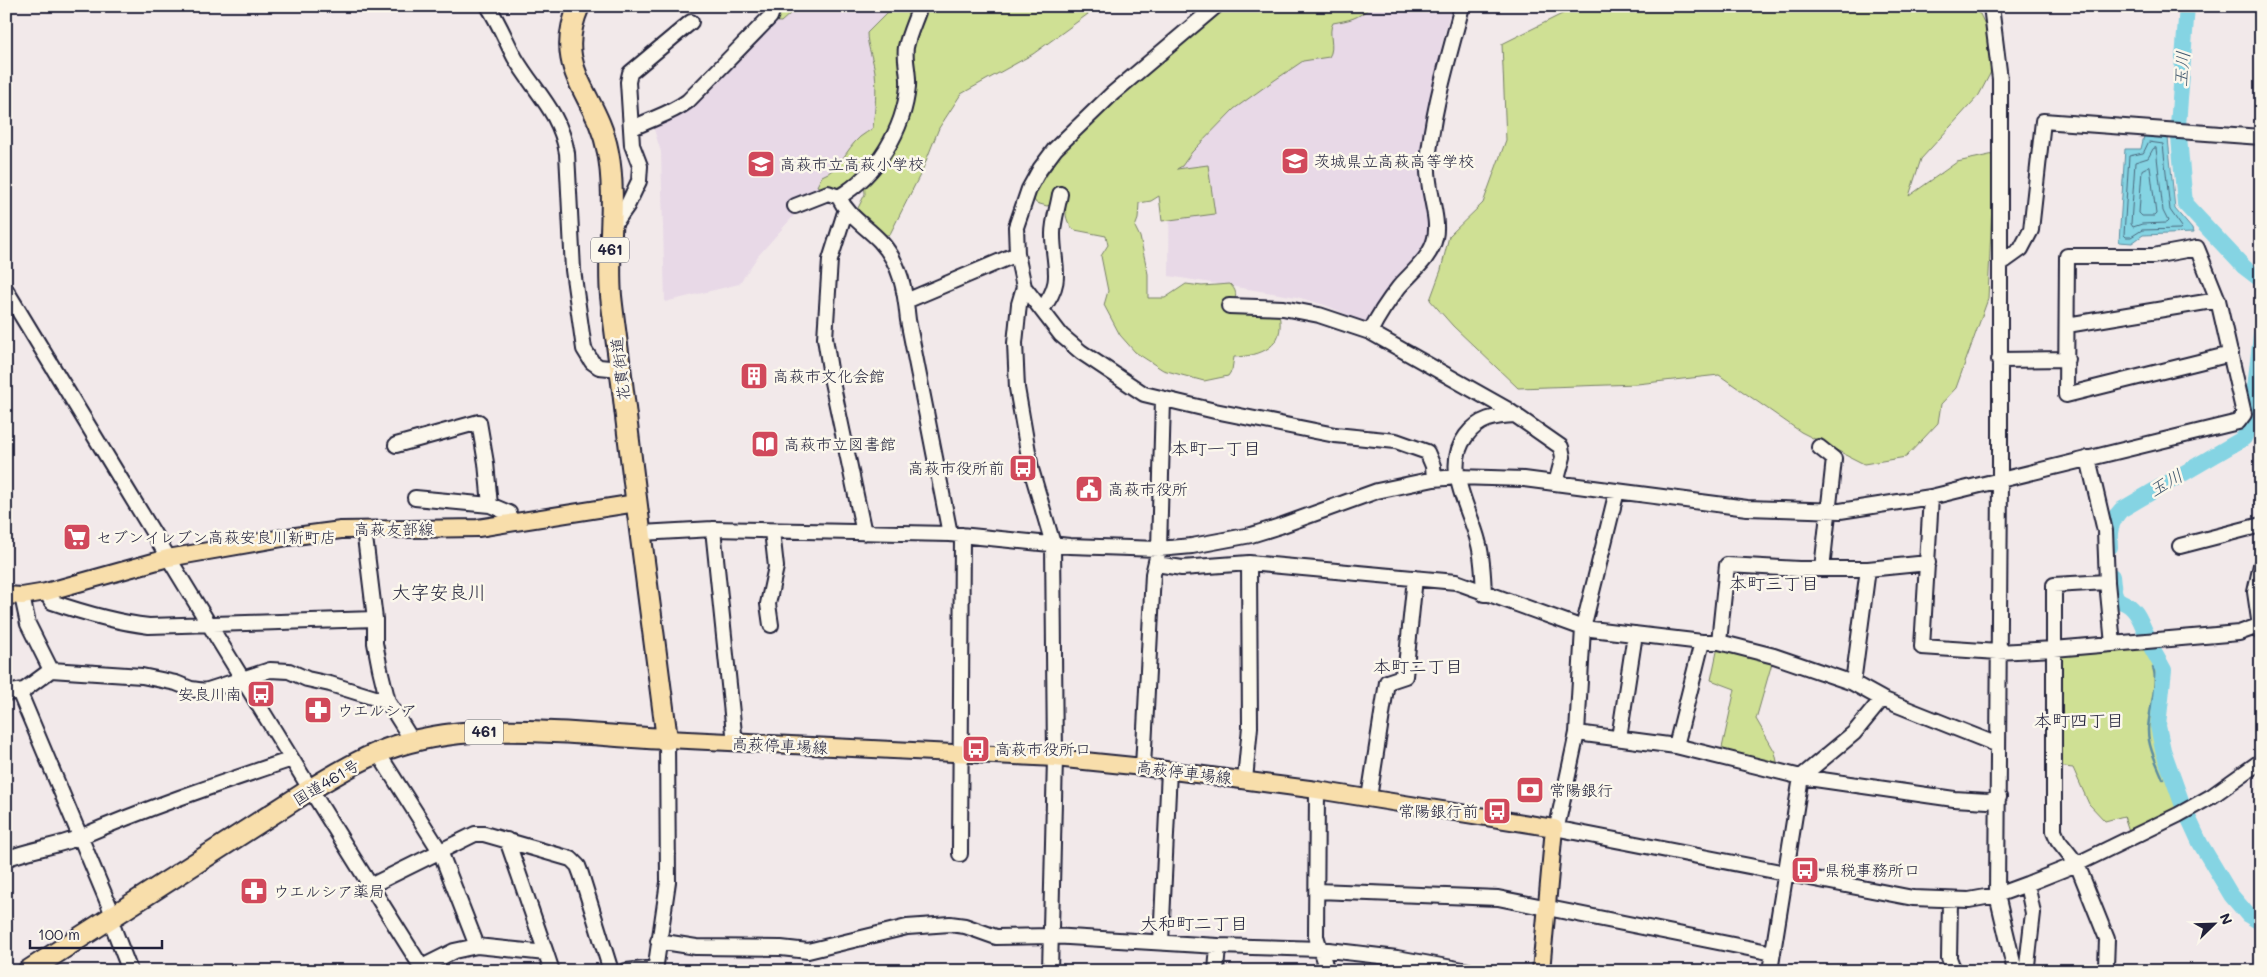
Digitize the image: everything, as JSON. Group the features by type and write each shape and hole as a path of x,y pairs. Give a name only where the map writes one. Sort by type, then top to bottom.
{"highway":[{"name":"花貫街道","path":"579,6 572,22 569,36 569,56 603,125 608,154 611,179 611,294 636,503 668,739"},
{"name":"国道461号","path":"28,971 311,789 359,761 378,753 413,742 459,734 494,732 668,739"}],"main road":[{"name":"高萩友部線","path":"14,595 46,592 168,558 288,536 341,530 450,529 510,524 636,503"},
{"name":"高萩停車場線","path":"668,739 962,755 1055,758 1169,770 1318,790 1554,828"},
{"path":"1541,971 1554,828"}],"street":[{"path":"488,6 515,57 558,119 567,152 573,270 584,349 592,362 599,366 620,369"},
{"path":"631,129 676,110 688,101 770,17 774,6"},
{"path":"864,533 832,382 825,338 830,260 842,203 852,189 884,155 895,136 904,110 908,85 906,48 920,6"},
{"path":"1050,971 1055,758 1053,544 1031,469 1017,388 1015,343 1024,287 1017,254 1016,227 1021,210 1040,169 1055,149 1112,94 1216,6"},
{"path":"1370,332 1399,288 1429,252 1435,239 1436,221 1429,196 1428,165 1432,130 1462,6"},
{"path":"1991,6 2000,79 1999,797 1997,895 2015,971"},
{"path":"610,231 623,213 639,181 640,166 632,145 628,82 630,73 691,22"},
{"path":"2000,264 2020,249 2030,230 2043,121 2261,137"},
{"path":"795,206 828,193 842,203 880,241 897,264 956,535 962,755 960,854"},
{"path":"1042,309 1053,296 1057,283 1053,232 1060,194"},
{"path":"641,533 714,529 956,535 1070,546 1159,549 1192,546 1251,535 1376,490 1434,479 1492,476 1747,508 1840,511 1931,497 2238,422 2244,414 2231,354 2218,300 2197,248 2153,256 2067,256 2066,395 2231,354"},
{"path":"906,301 1017,254"},
{"path":"1024,287 1062,335 1081,352 1132,387 1163,400 1335,435 1396,441 1427,452 1433,466 1434,479"},
{"path":"6,290 208,624 423,969 454,951 477,946 546,953"},
{"path":"2067,325 2218,300"},
{"path":"1229,306 1283,308 1319,315 1370,332 1386,343 1441,370 1516,415 1561,447 1563,457 1556,483"},
{"path":"1999,360 2067,359"},
{"path":"1144,767 1154,574 1159,549 1163,400"},
{"path":"1484,594 1482,557 1457,477 1456,459 1462,441 1474,425 1494,416 1516,415"},
{"path":"396,445 479,422 486,463 490,505"},
{"path":"1819,447 1834,460 1822,569"},
{"path":"2088,458 2105,531 2107,582 2113,644"},
{"path":"1617,491 1583,628 1577,733 1558,822 1554,828 1913,898 1950,901 1969,900 1997,895 2077,864 2184,812 2212,796 2261,760"},
{"path":"1931,497 1922,647 1998,652 2239,633 2260,629 2255,592 2261,565"},
{"path":"415,498 490,505 509,513 510,524"},
{"path":"2180,546 2261,525"},
{"path":"364,529 375,619 375,642 388,702 413,742"},
{"path":"714,529 735,743"},
{"path":"771,625 768,604 776,567 772,531"},
{"path":"1156,564 1182,568 1249,562 1456,582 1484,594 1583,628 1702,642 1719,642 1764,652 1853,683 1882,699 1998,745"},
{"path":"1245,780 1250,727 1249,562"},
{"path":"1719,642 1727,565 1868,569 1928,563"},
{"path":"1853,683 1868,569"},
{"path":"1369,798 1386,682 1404,676 1415,578"},
{"path":"2106,967 2108,939 2077,864 2058,840 2054,830 2054,585 2107,582"},
{"path":"46,592 52,602 120,623 149,626 375,619"},
{"path":"14,595 51,670"},
{"path":"1619,738 1635,634"},
{"path":"1676,746 1702,642"},
{"path":"6,693 24,690 51,670 142,676 176,682 191,689 206,690 270,670 281,669 307,680 330,684 388,702"},
{"path":"24,690 22,696 25,704 111,910 110,919 130,971"},
{"path":"1770,971 1801,776 1854,733 1882,699"},
{"path":"1577,733 1676,746 1801,776 1954,800 1988,801 1999,797"},
{"path":"626,971 655,969 668,882 668,739"},
{"path":"378,753 440,852 477,946"},
{"path":"6,860 22,853 80,837 214,785 292,759"},
{"path":"1162,942 1169,770"},
{"path":"1318,790 1316,936 1327,971"},
{"path":"370,886 474,834 484,834 571,859 578,866 611,971"},
{"path":"507,840 552,971"},
{"path":"2027,884 2033,913 2027,965 2029,971"},
{"path":"1317,891 1482,896 1547,907 1773,953"},
{"path":"1950,901 1949,958 1954,971"},
{"path":"658,941 696,947 781,948 808,951 907,927 950,924 964,926 996,936 1052,936 1218,946 1320,949 1397,958 1469,971"},
{"path":"1216,971 1218,946"}],"shaded area":[{"name":"高萩市立高萩小学校","path":"788,6 898,6 870,36 884,140 797,212 758,256 739,284 665,302 661,152 652,123"},
{"name":"茨城県立高萩高等学校","path":"1345,6 1452,6 1442,43 1439,70 1423,144 1421,166 1430,234 1407,271 1368,324 1325,305 1297,297 1169,276 1170,156 1262,76 1320,55 1337,14"}],"green space":[{"path":"766,6 805,6 791,13 781,22 773,21 768,17 764,12"},
{"path":"1099,6 1033,54 961,94 939,128 922,171 890,234 881,237 864,221 858,208 865,194 864,178 851,179 830,192 817,186 822,176 834,169 855,142 873,128 876,79 867,33 893,7"},
{"path":"1225,6 1370,7 1357,17 1333,23 1331,27 1332,49 1329,57 1303,61 1234,109 1192,152 1182,166 1177,169 1208,165 1215,214 1162,221 1159,196 1151,201 1139,203 1138,219 1135,227 1140,237 1148,274 1148,298 1165,298 1186,284 1202,286 1230,284 1235,292 1234,302 1250,313 1279,314 1279,334 1269,348 1262,352 1234,357 1232,370 1228,376 1204,381 1163,370 1135,352 1120,335 1104,305 1108,291 1101,256 1108,245 1106,236 1075,230 1070,226 1066,216 1063,188 1054,194 1050,205 1047,206 1036,203 1032,197 1064,150 1176,47 1219,14"},
{"path":"1578,6 1964,6 1980,14 1993,42 1992,70 1979,95 1921,159 1909,196 1957,162 1994,154 1988,299 1956,388 1941,404 1938,423 1906,457 1864,464 1801,432 1719,375 1637,384 1518,388 1453,326 1430,300 1441,270 1449,236 1483,203 1506,140 1502,44"},
{"path":"1719,642 1774,656 1756,719 1775,752 1779,771 1720,757 1735,689 1711,680"},
{"path":"2141,642 2155,654 2164,670 2159,715 2160,734 2183,806 2129,831 2124,816 2105,821 2089,804 2073,768 2056,766 2056,650"}],"water":[{"path":"2144,136 2168,138 2175,209 2192,229 2193,233 2143,235 2132,243 2119,242 2125,149 2141,149"}],"waterway":[{"name":"玉川","path":"2187,6 2178,126 2185,204 2244,267 2261,280"},
{"name":"玉川","path":"2110,547 2111,527 2121,510 2244,438 2251,422 2261,335"},
{"name":"玉川","path":"2112,576 2117,599 2131,607 2147,635"},
{"name":"玉川","path":"2151,647 2164,670 2158,726 2163,750 2183,806 2200,843 2231,895 2248,915 2261,923"},
{"path":"2153,668 2155,681 2148,723 2148,736 2153,755 2163,779"}],"place":[{"name":"茨城県立高萩高等学校","path":"1295,161"},
{"name":"高萩市立高萩小学校","path":"761,164"},
{"name":"高萩市文化会館","path":"754,376"},
{"name":"高萩市立図書館","path":"765,444"},
{"name":"高萩市役所前","path":"1023,468"},
{"name":"高萩市役所","path":"1089,489"},
{"name":"セブンイレブン高萩安良川新町店","path":"77,537"},
{"name":"安良川南","path":"261,694"},
{"name":"ウエルシア","path":"318,710"},
{"name":"高萩市役所口","path":"976,749"},
{"name":"常陽銀行","path":"1530,790"},
{"name":"常陽銀行前","path":"1497,811"},
{"name":"県税事務所口","path":"1805,870"},
{"name":"ウエルシア薬局","path":"254,891"}],"district":[{"name":"本町一丁目","path":"1216,449"},
{"name":"本町三丁目","path":"1774,584"},
{"name":"大字安良川","path":"439,592"},
{"name":"本町二丁目","path":"1418,667"},
{"name":"本町四丁目","path":"2079,721"},
{"name":"大和町二丁目","path":"1194,924"}]}
